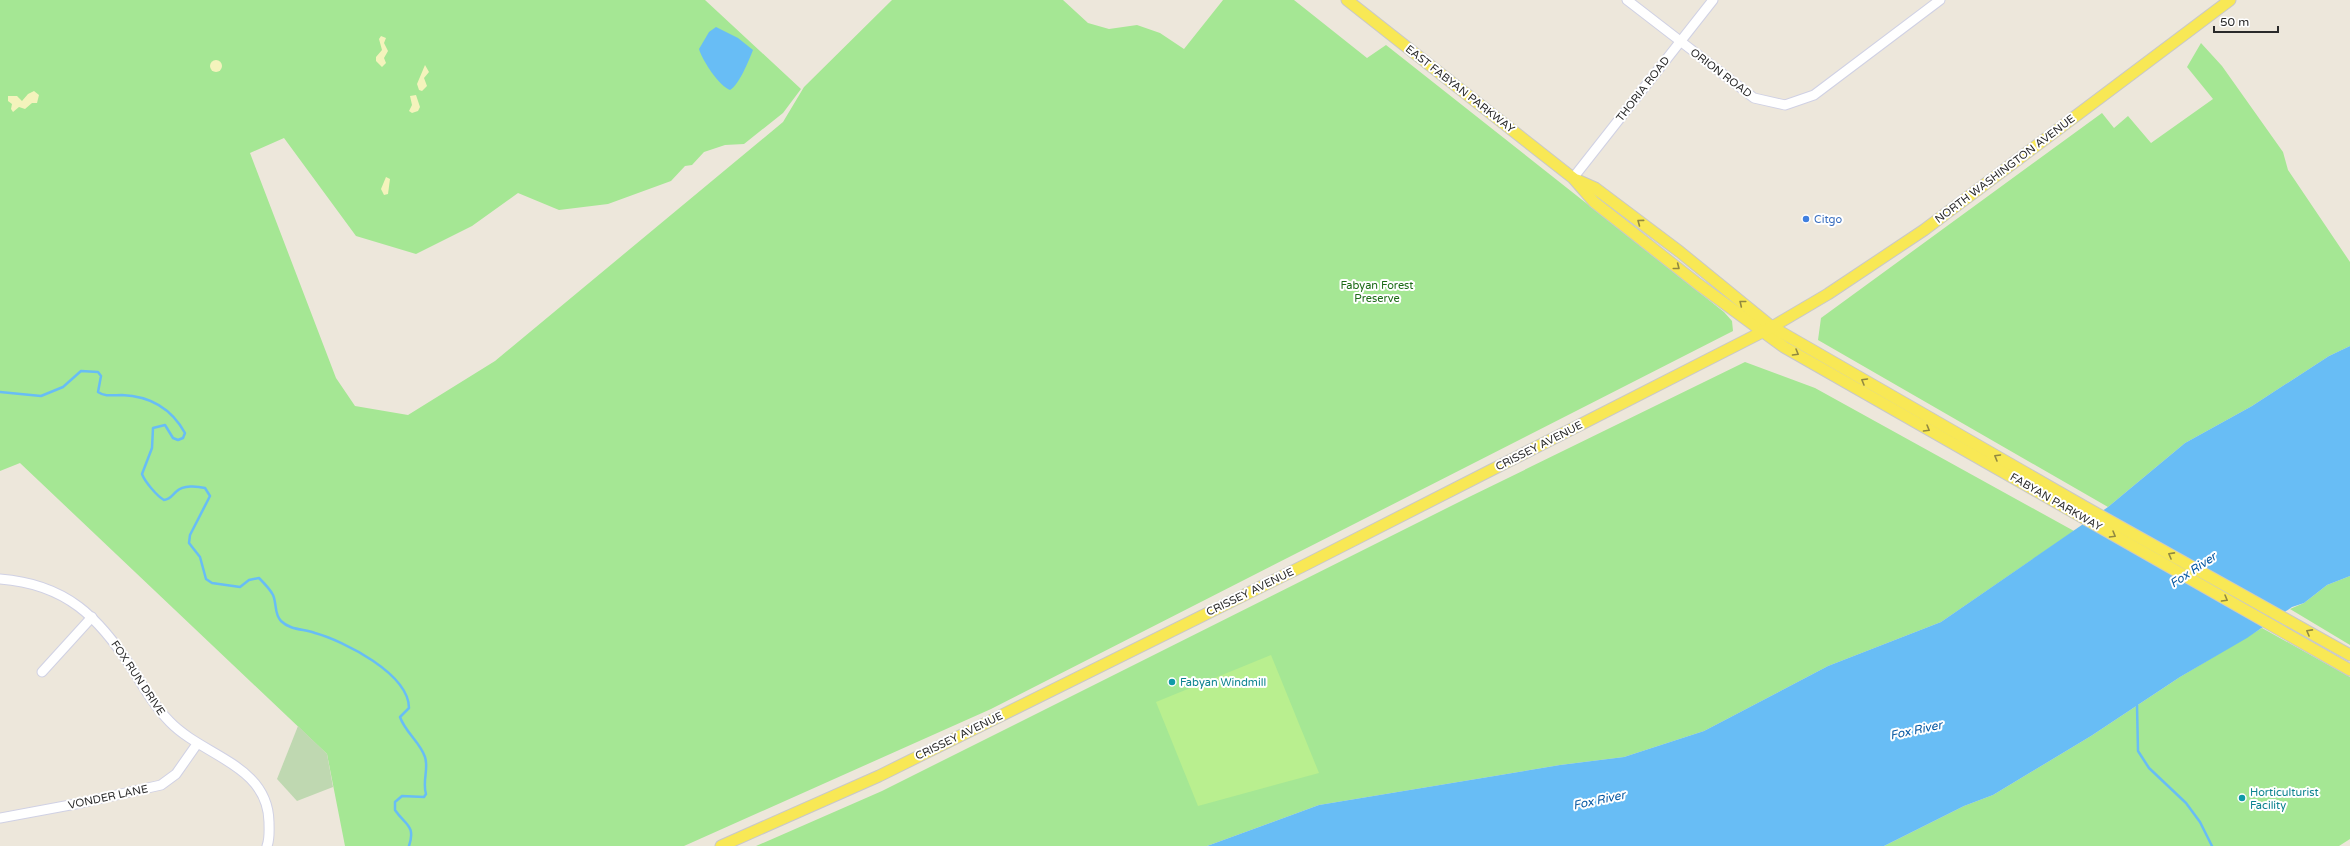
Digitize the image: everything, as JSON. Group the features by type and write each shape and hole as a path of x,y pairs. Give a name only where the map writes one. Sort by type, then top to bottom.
{"main road":[{"name":"EAST FABYAN PARKWAY","path":"1347,0 1573,178 1596,188 1680,252 1768,330"},
{"name":"NORTH WASHINGTON AVENUE","path":"1768,330 1828,294 1924,230 2224,2"},
{"name":"FABYAN PARKWAY","path":"1768,330 2350,670"},
{"name":"CRISSEY AVENUE","path":"721,846 879,776 1303,566 1768,330"},
{"name":"FABYAN PARKWAY","path":"1895,405 2346,653"}],"street":[{"name":"ORION ROAD","path":"1627,0 1754,98 1785,105 1814,95 1940,0"},
{"name":"THORIA ROAD","path":"1573,178 1713,0"},
{"name":"FOX RUN DRIVE","path":"0,579 32,583 51,590 80,606 92,617 117,646 162,714 197,744 241,769 258,784 269,811 267,846"},
{"path":"42,672 92,617"},
{"name":"VONDER LANE","path":"0,818 81,803 161,784 176,774 197,744"}],"green space":[{"name":"Fabyan Forest Preserve","path":"0,0 705,0 801,89 783,113 744,144 725,145 704,152 692,165 685,166 671,181 608,204 559,210 518,193 472,226 416,254 356,236 284,138 250,153 336,378 355,406 408,415 495,361 783,122 804,87 892,0 1063,0 1088,23 1109,29 1137,25 1160,33 1184,49 1223,0 1294,0 1367,58 1386,45 1724,312 1732,321 1733,331 991,709 684,846 345,846 327,754 20,463 0,471"},
{"path":"2201,43 2222,66 2283,152 2288,170 2350,262 2350,346 2329,356 2252,406 2185,443 2108,507 1818,340 1821,318 2102,113 2114,128 2128,116 2151,143 2213,99 2187,67"},
{"path":"1745,362 1815,388 2074,531 1941,622 1828,666 1704,731 1624,757 1560,765 1319,805 1207,846 756,846 882,791 1467,498"},
{"path":"2350,576 2350,645 2290,609 2304,603 2327,585"},
{"path":"2262,628 2350,677 2350,839 2339,846 1884,846 1964,806 1993,795 2091,736 2180,677"},
{"path":"1271,655 1319,773 1198,806 1156,702"}],"sand":[{"path":"381,36 386,38 384,43 388,51 384,58 386,63 382,67 376,61 376,57 382,50 379,39"},
{"path":"214,60 218,60 222,66 218,72 214,72 210,68 210,64"},
{"path":"425,65 429,72 424,78 427,86 422,91 419,90 417,84"},
{"path":"34,91 39,95 37,103 32,103 25,109 19,107 13,112 11,109 12,104 8,101 8,96 17,96 22,101 28,94"},
{"path":"416,95 420,107 418,111 412,113 409,111 412,105 410,96"},
{"path":"386,177 390,179 388,194 384,195 381,189"}],"shaded area":[{"path":"298,726 327,754 333,787 297,801 277,779"}],"water":[{"path":"716,27 738,38 753,50 740,78 730,90 721,83 712,72 699,49 709,32"},
{"name":"Fox River","path":"2350,346 2350,576 2327,585 2304,603 2292,607 2247,638 2180,677 2091,736 1993,795 1964,806 1884,846 1207,846 1319,805 1560,765 1624,757 1704,731 1828,666 1941,622 2108,507 2185,443 2252,406 2329,356"}],"waterway":[{"path":"0,392 41,396 63,387 81,371 98,372 101,376 98,392 101,394 142,398 159,405 173,417 185,433 183,438 178,440 173,438 165,425 153,428 152,448 142,474 146,481 164,500 170,498 180,489 190,486 205,488 210,496 190,535 189,543 200,557 206,579 212,583 240,587 249,580 259,578 269,588 273,595 276,612 281,621 293,628 327,637 357,651 387,671 406,695 409,708 400,717 405,727 423,752 426,762 426,794 424,797 402,796 395,802 395,810 410,829 411,839 409,846"},
{"path":"2137,705 2138,751 2149,768 2186,803 2200,822 2212,846"}],"place":[{"name":"Citgo","path":"1806,219"},
{"name":"Fabyan Windmill","path":"1172,682"},
{"name":"Horticulturist Facility","path":"2242,798"}]}
